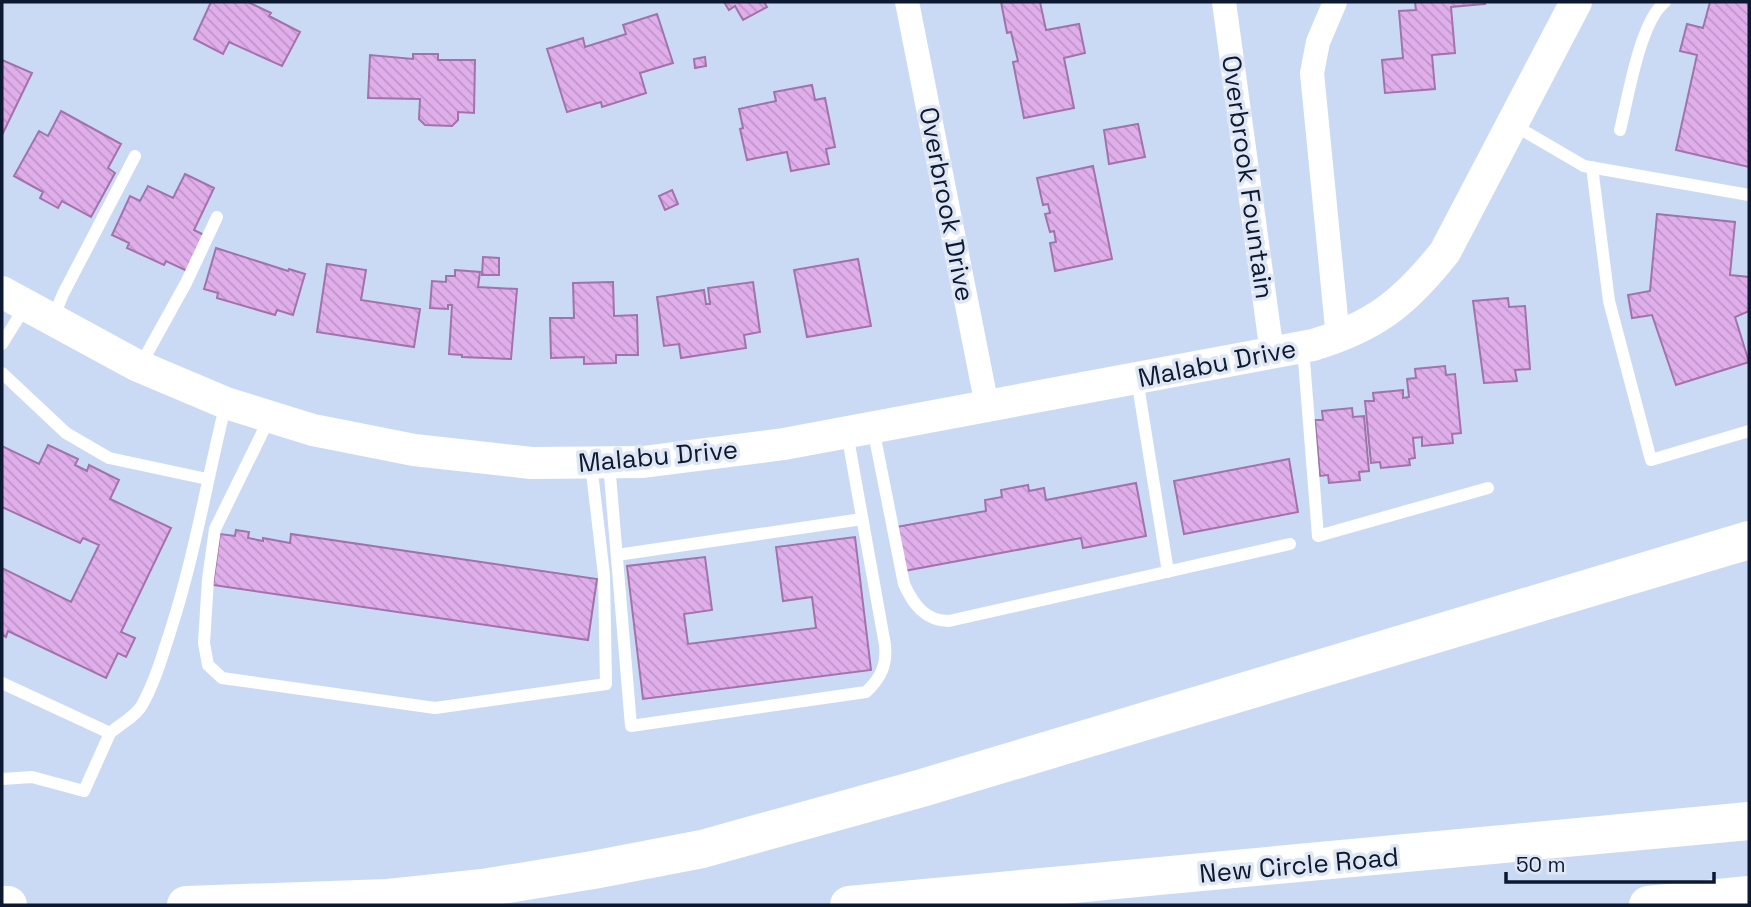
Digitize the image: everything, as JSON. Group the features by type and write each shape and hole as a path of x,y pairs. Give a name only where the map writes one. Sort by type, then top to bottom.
{"highway":[{"path":"186,905 387,898 470,889 593,870 702,849 935,784 1749,540"},
{"name":"New Circle Road","path":"849,905 1749,821"},
{"path":"1648,905 1749,895"},
{"path":"2,905 8,905"}],"street":[{"name":"Overbrook Drive","path":"907,2 987,407"},
{"name":"Overbrook Fountain","path":"1224,2 1272,353"},
{"path":"1335,2 1318,42 1312,74 1338,338"},
{"name":"Malabu Drive","path":"27,306 139,367 226,403 270,417 313,430 414,450 519,462 643,462 706,455 860,430 1303,347 1338,338 1379,317 1402,300 1445,252 1576,2"}],"lane":[{"path":"1620,130 1642,41 1659,4"},
{"path":"1512,123 1584,166 1749,195"},
{"path":"2,344 27,306 69,283 135,156"},
{"path":"1592,167 1609,301 1651,460 1749,431"},
{"path":"139,367 186,283 217,216"},
{"path":"1303,347 1318,536 1488,488"},
{"path":"2,373 66,433 109,458 207,479"},
{"path":"1137,379 1168,572"},
{"path":"2,779 32,778 84,791 110,733 141,707 180,600 197,538 207,479 226,403"},
{"path":"270,417 215,529 208,579 204,643 208,665 222,678 435,708 606,684 600,463"},
{"path":"860,430 904,584 912,602 934,621 949,621 1290,544"},
{"path":"600,463 617,555 631,726 866,692 878,681 886,661 862,519 860,430"},
{"path":"617,555 862,519"},
{"path":"2,683 110,733"}],"building":[{"path":"211,2 248,2 300,32 282,66 229,42 223,54 194,39"},
{"path":"724,2 764,2 767,7 743,20 735,6 729,10"},
{"path":"1001,2 1040,2 1046,30 1079,24 1085,53 1064,58 1074,108 1024,118 1013,62 1018,61 1011,32 1007,33"},
{"path":"1415,2 1485,4 1451,7 1455,53 1432,55 1435,89 1385,93 1382,60 1403,58 1399,11 1416,10"},
{"path":"1710,2 1749,2 1749,167 1676,150 1697,55 1680,51 1687,24 1703,28"},
{"path":"657,14 673,63 640,73 646,93 602,107 601,102 567,112 547,49 583,38 585,47 626,34 623,25"},
{"path":"413,54 438,54 438,60 475,60 474,113 458,112 458,120 452,126 425,125 419,119 420,99 368,98 370,55 413,59"},
{"path":"705,57 706,66 695,68 694,59"},
{"path":"2,60 32,73 2,135"},
{"path":"812,85 815,100 825,98 835,147 826,149 829,164 791,171 787,152 747,160 740,129 743,128 739,109 776,101 774,92"},
{"path":"61,111 121,144 108,168 115,173 91,217 62,201 58,208 40,198 43,192 14,176 39,131 48,136"},
{"path":"1138,124 1145,157 1109,164 1104,130"},
{"path":"1093,166 1112,259 1055,271 1050,243 1056,242 1054,231 1050,232 1045,214 1050,213 1048,204 1043,205 1037,178"},
{"path":"185,174 214,188 194,230 204,235 187,271 166,261 164,265 127,248 129,243 112,235 130,196 140,201 148,186 173,198"},
{"path":"672,190 678,204 665,210 659,196"},
{"path":"1657,214 1735,222 1730,275 1749,277 1749,311 1735,317 1749,362 1676,385 1652,315 1632,318 1628,295 1650,291"},
{"path":"216,248 305,274 293,315 277,310 275,315 217,298 218,293 204,289"},
{"path":"483,257 499,258 499,275 482,275"},
{"path":"858,259 871,326 807,337 794,270"},
{"path":"327,264 366,270 361,300 420,309 414,347 317,332"},
{"path":"455,270 480,272 478,287 517,289 511,359 449,354 452,305 448,305 448,309 430,308 432,281 446,282 446,276 455,276"},
{"path":"613,282 614,316 637,315 638,355 616,355 616,363 584,364 584,357 551,358 550,318 574,318 573,283"},
{"path":"753,282 760,332 744,335 746,348 681,358 679,344 664,346 657,297 704,290 706,304 710,304 708,288"},
{"path":"1508,298 1509,307 1525,306 1530,369 1515,370 1517,381 1484,383 1473,301"},
{"path":"1445,366 1446,375 1455,374 1461,433 1452,434 1453,443 1422,446 1422,437 1413,438 1415,458 1409,459 1410,465 1381,468 1380,462 1371,463 1365,401 1374,401 1373,393 1403,390 1403,398 1409,397 1407,379 1416,378 1415,369"},
{"path":"1352,408 1353,417 1364,416 1369,471 1359,472 1360,480 1329,483 1328,475 1320,476 1315,420 1323,420 1322,411"},
{"path":"48,445 78,459 75,465 87,471 89,465 119,480 110,499 171,528 121,632 135,638 126,657 118,653 106,678 8,631 6,637 2,635 2,568 71,602 99,545 83,538 80,543 2,507 2,446 39,464"},
{"path":"1289,459 1298,512 1184,534 1174,481"},
{"path":"1136,483 1146,536 1083,548 1081,538 904,571 896,527 986,511 985,500 1002,497 1001,490 1028,485 1029,491 1044,488 1046,500"},
{"path":"236,530 249,532 248,538 263,541 263,538 290,543 291,534 597,579 588,640 213,585 220,534 235,536"},
{"path":"855,537 871,670 643,699 627,566 705,557 712,610 684,614 688,644 816,628 812,597 783,601 776,547"}]}
